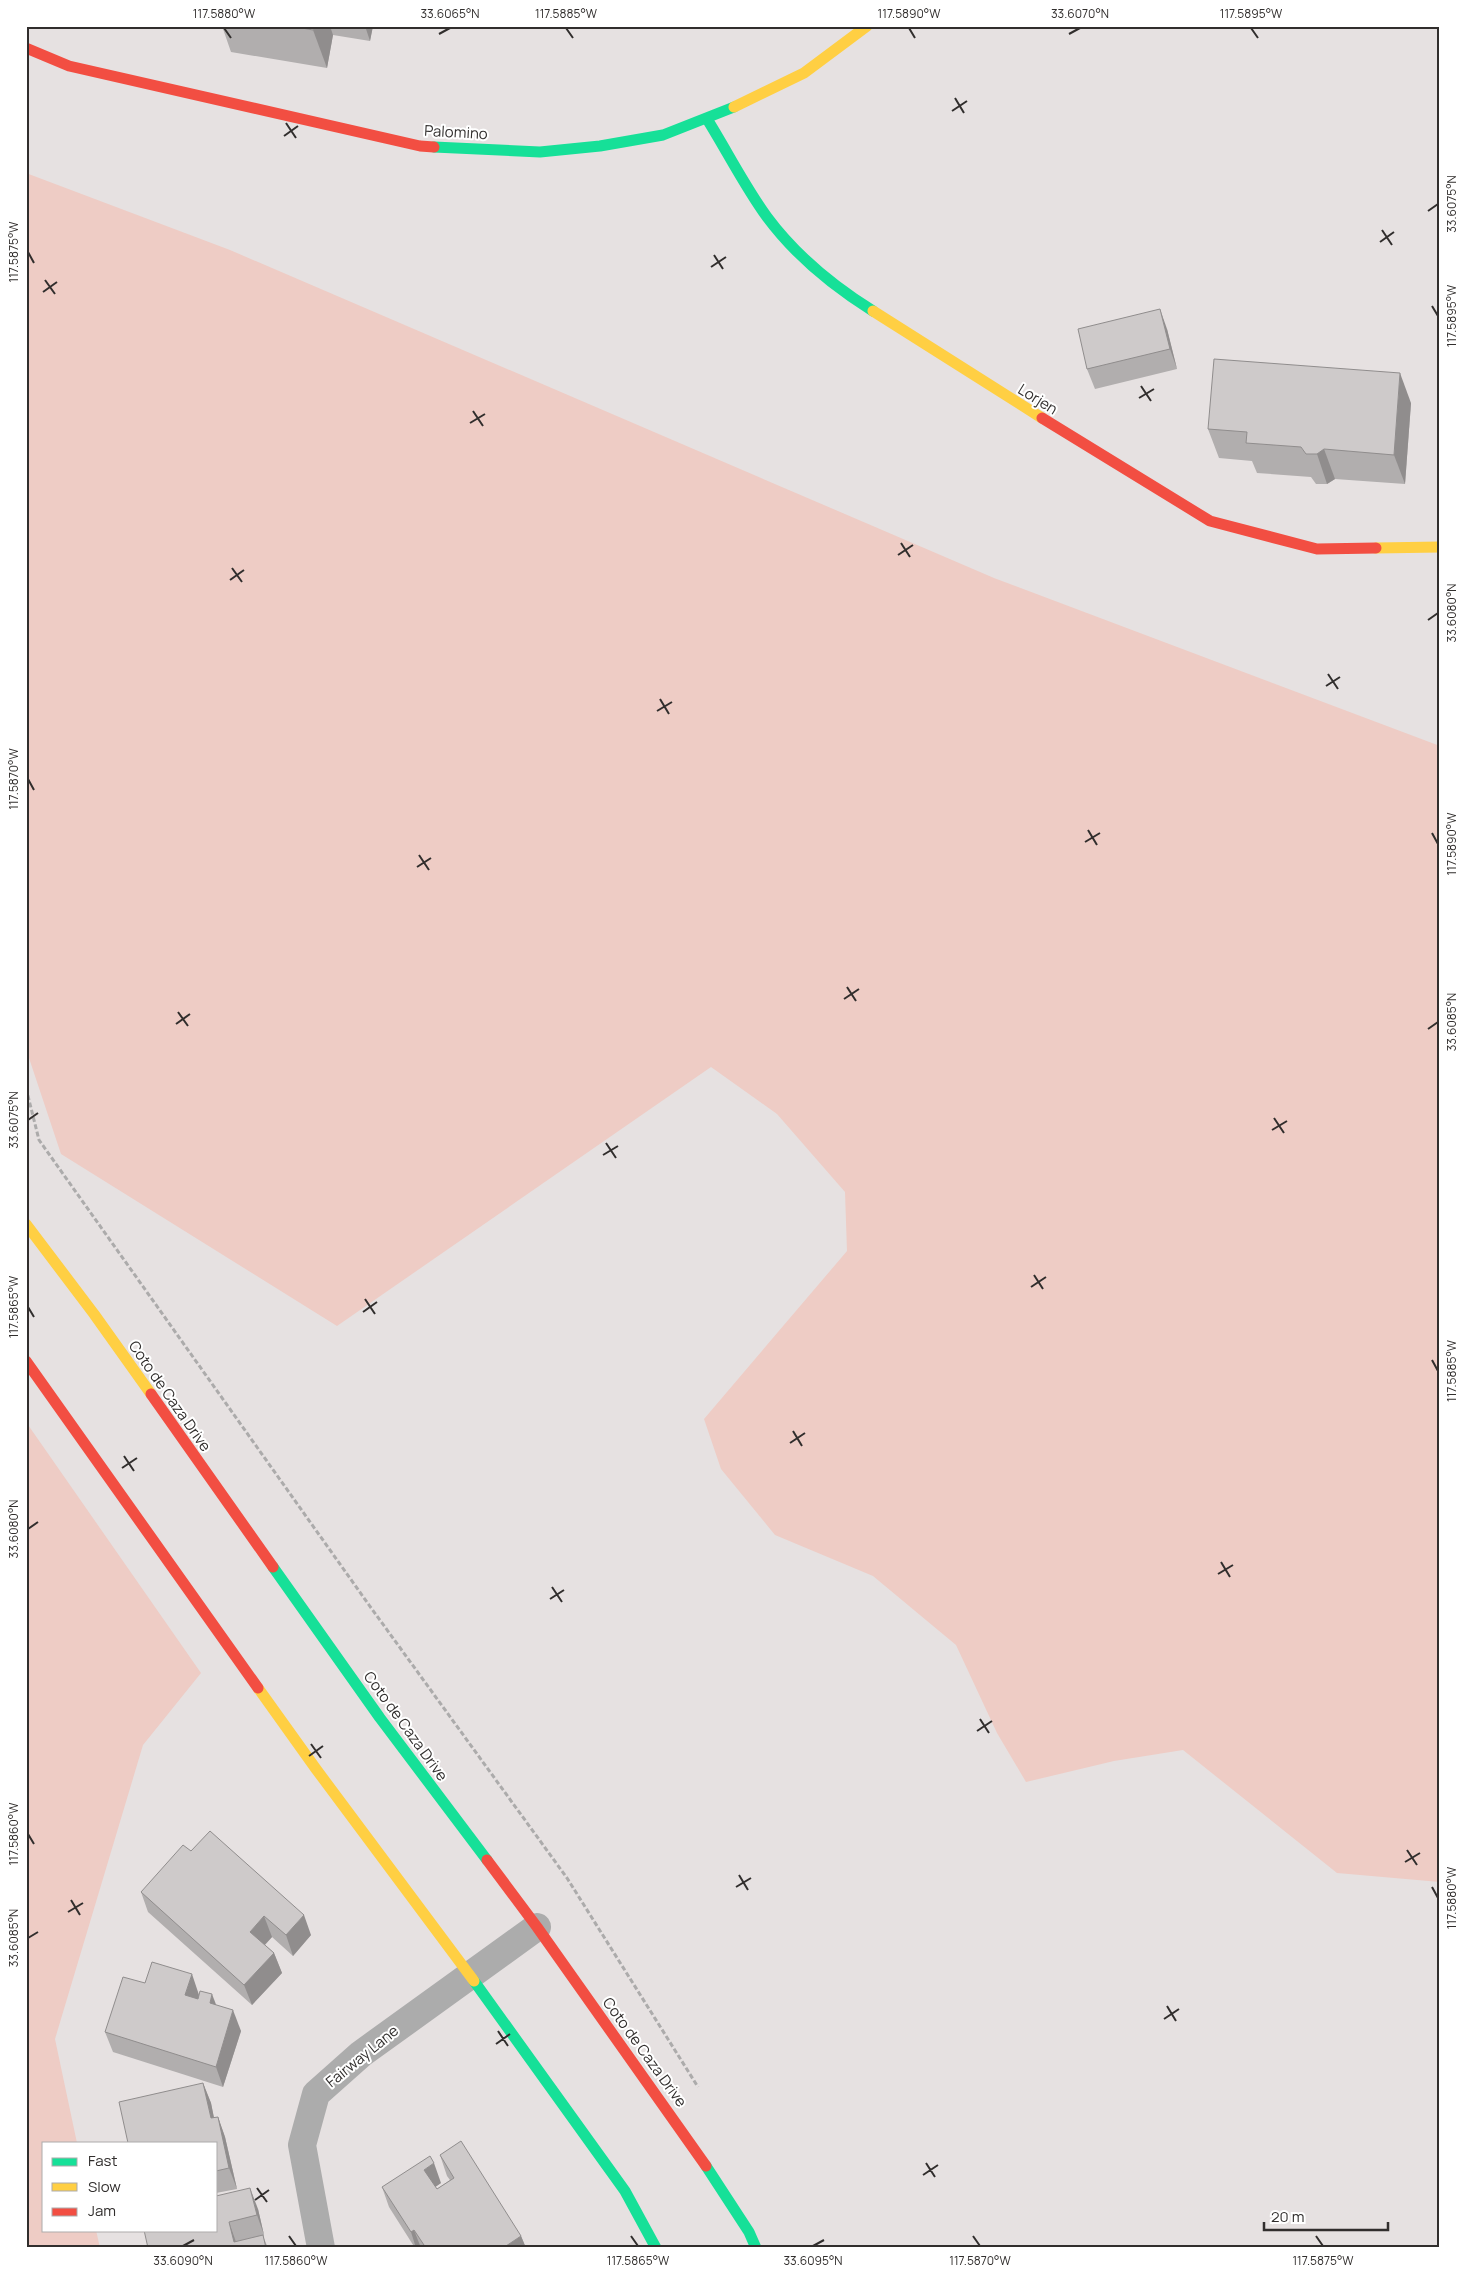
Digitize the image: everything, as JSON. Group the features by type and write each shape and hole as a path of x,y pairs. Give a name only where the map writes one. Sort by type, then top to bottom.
{"main road":[{"name":"Palomino","path":"26,48 68,66 420,146 540,152 600,146 663,134 707,119 804,73 867,26"},
{"name":"Lorjen","path":"707,119 767,217 791,246 837,288 1028,410 1210,521 1317,549 1440,547"},
{"name":"Coto de Caza Drive","path":"26,1224 100,1322 380,1718 537,1927 689,2140 749,2232 756,2248"},
{"path":"26,1361 316,1769 470,1975 625,2191 656,2248"}],"street":[{"name":"Fairway Lane","path":"321,2248 302,2145 316,2094 361,2054 537,1927"}],"path":[{"path":"26,1088 39,1140 369,1606 567,1878 698,2087"}],"shaded area":[{"path":"26,173 230,250 994,578 1440,746 1440,1882 1337,1873 1183,1750 1114,1761 1026,1782 997,1733 956,1645 873,1576 775,1535 721,1469 704,1419 847,1251 845,1192 777,1114 711,1067 337,1326 61,1154 26,1049"},
{"path":"26,1422 201,1673 143,1745 55,2039 77,2142 42,2142 42,2232 96,2232 100,2248 26,2248"}],"building":[{"path":"291,26 314,26 313,30"},
{"path":"1160,309 1170,349 1087,369 1078,329"},
{"path":"1214,359 1400,373 1394,455 1324,449 1317,454 1306,454 1301,447 1246,443 1247,432 1208,429"},
{"path":"210,1831 304,1915 286,1935 264,1916 250,1932 274,1953 244,1985 141,1892 183,1845 191,1851"},
{"path":"152,1962 192,1974 185,1995 198,1999 200,1991 212,1994 210,2003 233,2010 216,2067 105,2032 123,1977 145,1983"},
{"path":"203,2083 211,2118 218,2117 229,2168 218,2171 218,2142 128,2142 119,2102"},
{"path":"461,2141 521,2236 503,2248 426,2248 414,2230 411,2232 382,2187 430,2156 434,2163 424,2170 437,2189 454,2178 440,2155"},
{"path":"250,2188 257,2215 229,2222 234,2242 263,2235 266,2248 148,2248 144,2232 218,2232 218,2196"}],"traffic: fast":[{"path":"434,147 540,152 600,146 663,135 734,107"},
{"path":"707,119 751,194 790,245 830,281 873,311"},
{"path":"273,1567 380,1718 487,1860"},
{"path":"474,1981 625,2191 656,2248"},
{"path":"706,2166 749,2232 756,2248"}],"traffic: slow":[{"path":"734,107 804,73 867,26"},
{"path":"873,311 1042,418"},
{"path":"1376,548 1440,547"},
{"path":"26,1224 151,1394"},
{"path":"258,1688 474,1981"}],"traffic: jam":[{"path":"26,48 69,66 420,146 434,147"},
{"path":"1042,418 1210,521 1317,549 1376,548"},
{"path":"26,1361 258,1688"},
{"path":"151,1394 273,1567"},
{"path":"487,1860 537,1927 706,2166"}]}
